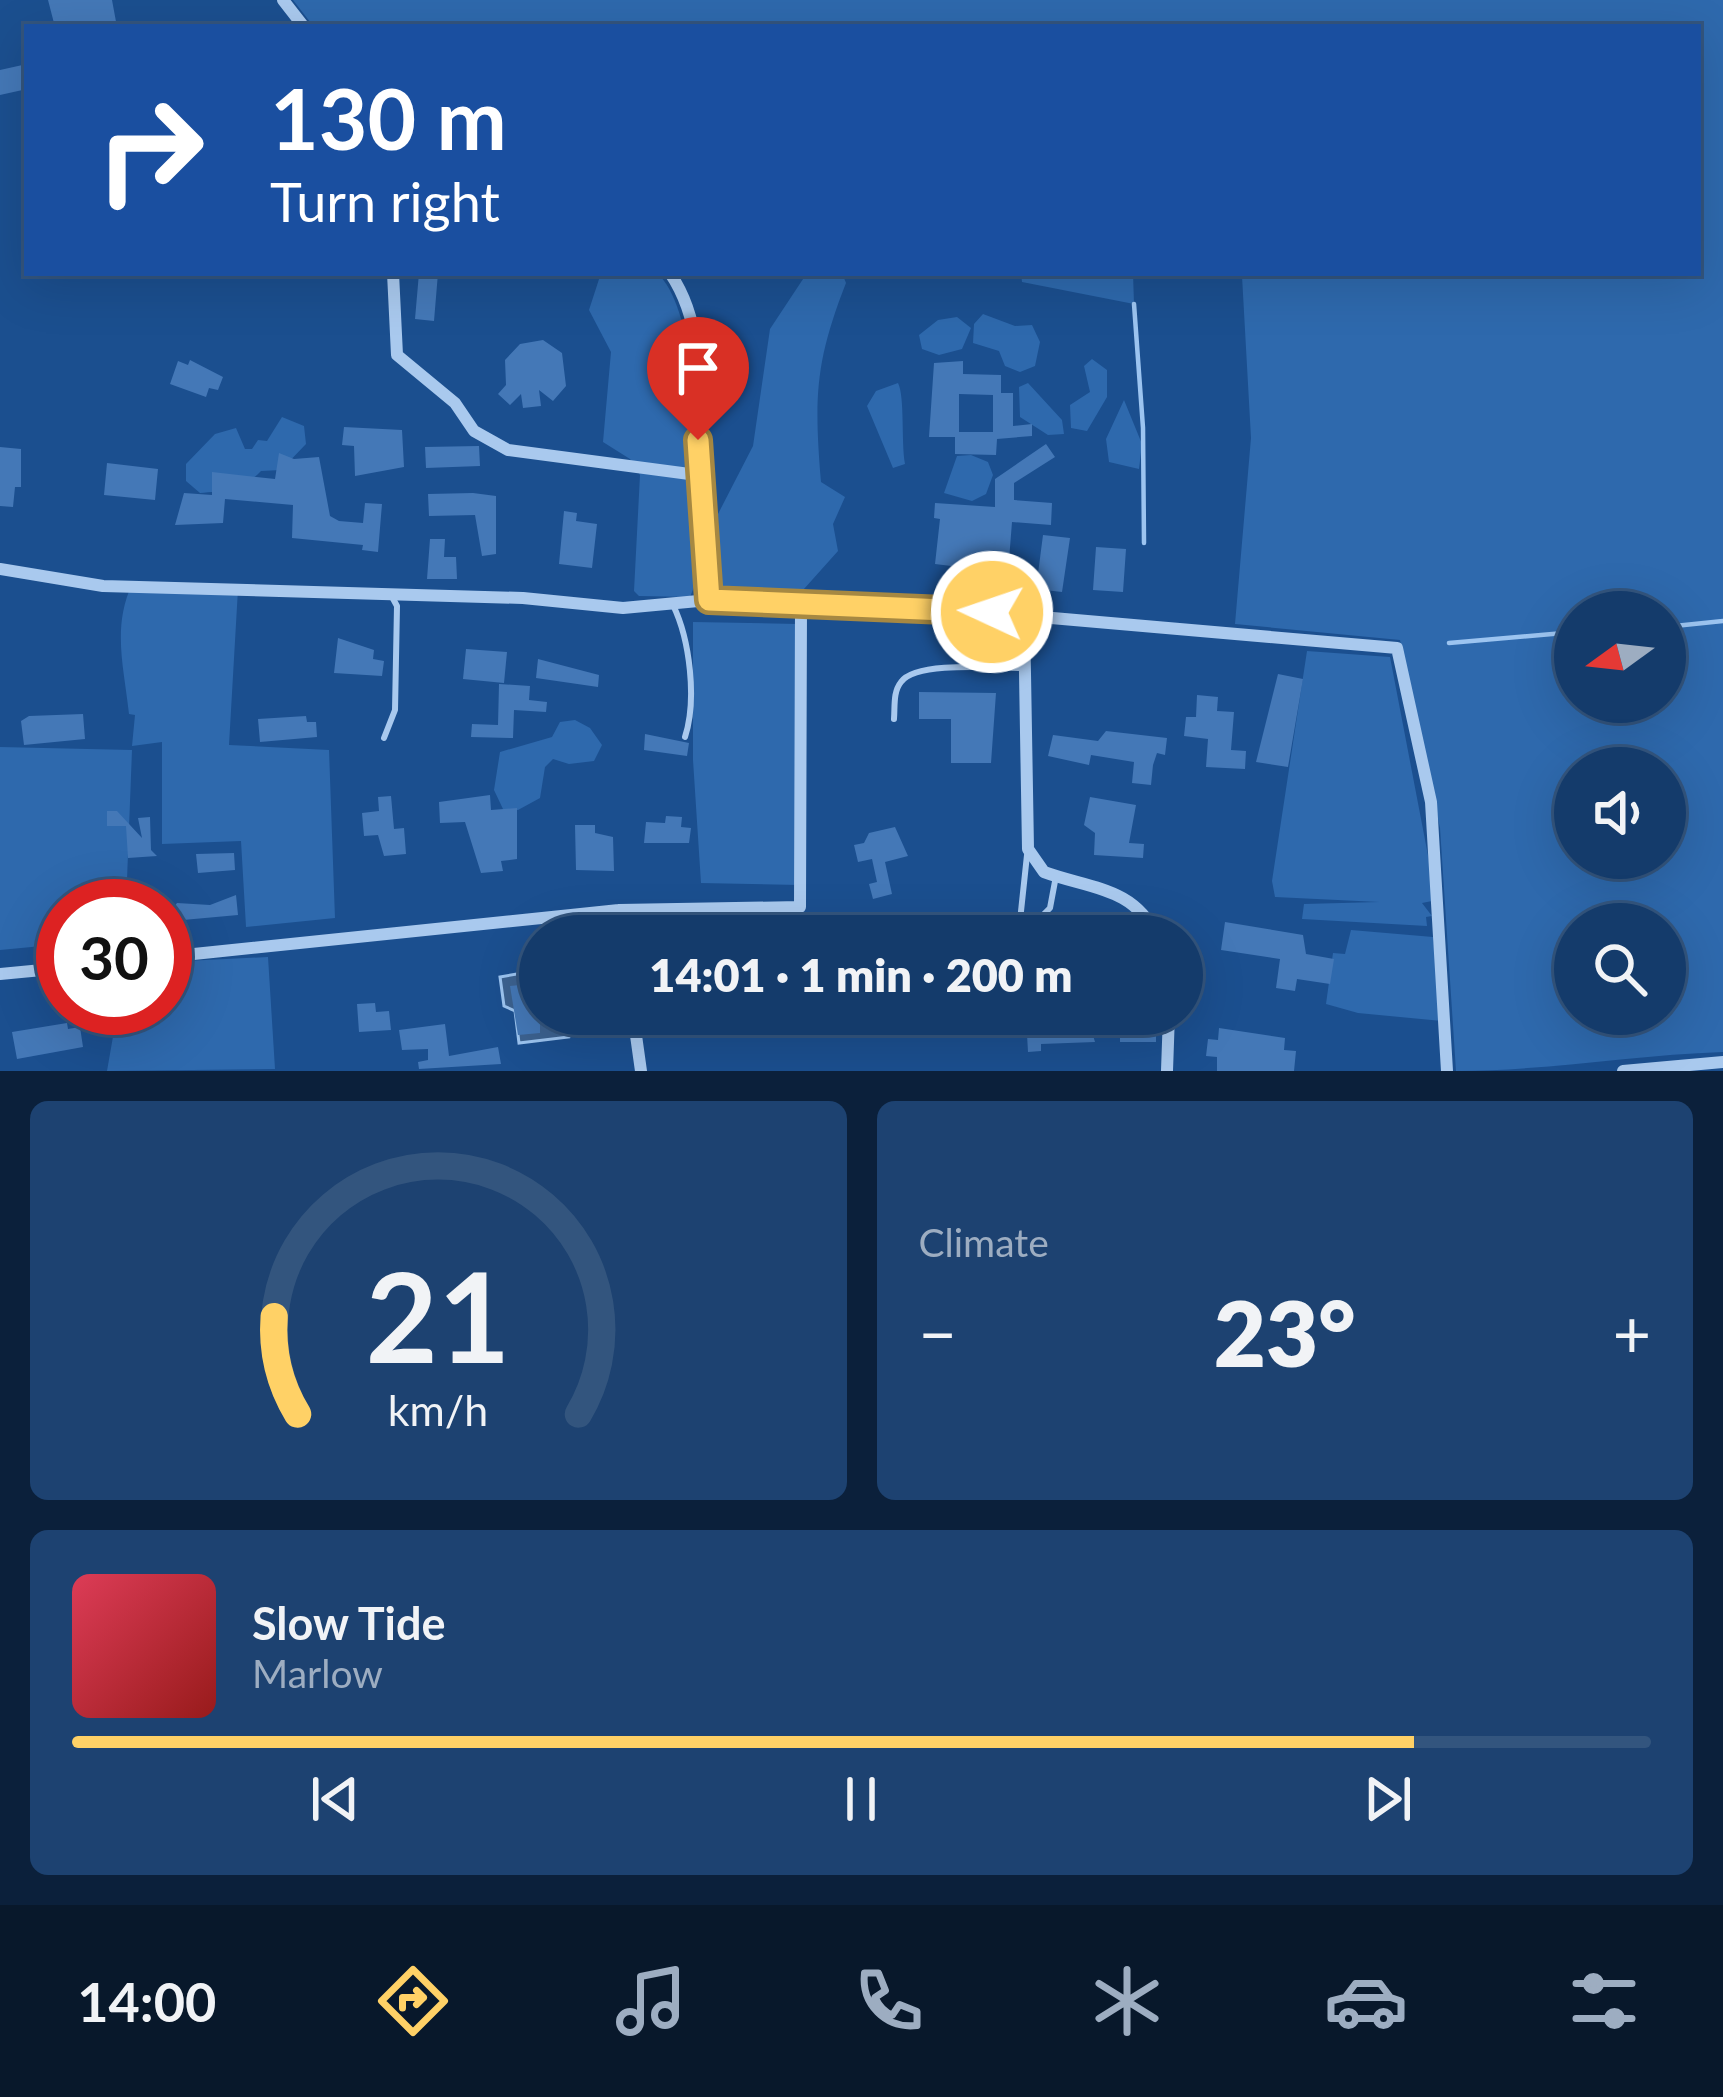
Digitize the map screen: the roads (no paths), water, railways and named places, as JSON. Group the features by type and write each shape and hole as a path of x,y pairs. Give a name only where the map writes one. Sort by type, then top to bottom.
{"street":[{"path":"283,0 302,24"},
{"path":"393,276 397,355 455,403 488,442 508,450 697,475"},
{"path":"672,276 685,295 699,369 697,475 709,600"},
{"path":"0,569 103,586 389,593 623,608 709,600 1024,615 1397,648 1431,802 1447,1071"},
{"path":"192,954 619,910 800,907 801,607"},
{"path":"1024,615 1028,849 1037,866 1056,876 1102,886 1132,901 1142,915"},
{"path":"619,910 620,915"},
{"path":"0,974 36,971"},
{"path":"636,1035 641,1071"},
{"path":"1168,1035 1168,1071"},
{"path":"1623,1071 1723,1062"}],"lane":[{"path":"384,738 395,710 397,607 389,593"},
{"path":"673,605 688,667 686,737"},
{"path":"894,719 896,691 904,676 922,669 1026,668"},
{"path":"1021,915 1028,849"},
{"path":"1043,914 1050,908 1056,876"}],"waterway":[{"path":"1134,304 1143,428 1144,543"},
{"path":"1686,625 1723,621"},
{"path":"1449,643 1554,634"}]}
